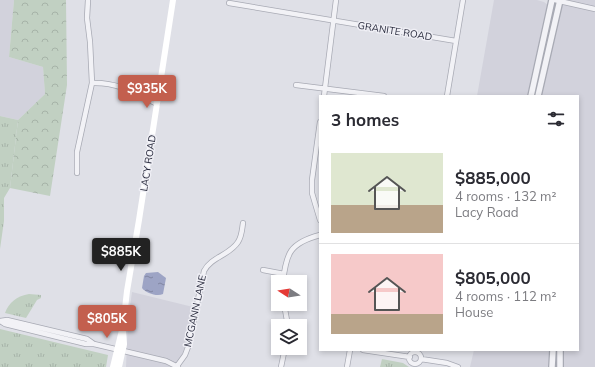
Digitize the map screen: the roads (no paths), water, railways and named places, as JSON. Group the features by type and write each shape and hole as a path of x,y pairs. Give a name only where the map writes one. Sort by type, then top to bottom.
{"main road":[{"name":"LACY ROAD","path":"119,367 119,350 127,291 173,0"},
{"name":"LACY ROAD","path":"113,367 119,350"}],"street":[{"path":"77,173 77,152 92,83 87,18 88,0"},
{"path":"324,95 336,0"},
{"path":"447,95 463,0"},
{"path":"557,0 595,9"},
{"path":"531,95 539,61 557,0"},
{"path":"538,95 546,62 557,0"},
{"name":"GRANITE ROAD","path":"229,3 456,40"},
{"path":"539,61 546,62"},
{"path":"92,83 116,85 157,104"},
{"path":"296,85 377,95"},
{"path":"319,129 312,180 312,193 319,217"},
{"name":"MCGANN LANE","path":"178,366 188,347 204,271 209,263 232,249 238,243 243,223"},
{"path":"263,270 284,274 287,258 291,250 297,244 308,238 319,236"},
{"path":"94,344 87,339 6,320 0,320 6,324 56,337 86,344 94,344 166,361 178,366"},
{"path":"347,367 350,351"},
{"path":"370,351 410,357"},
{"path":"410,357 416,351 420,354 421,359"},
{"path":"552,367 553,351"},
{"path":"560,351 560,367"},
{"path":"281,367 284,355"},
{"path":"410,357 410,361 413,364 419,363 421,359"},
{"path":"421,359 447,363 458,367"}],"water":[{"path":"158,272 166,278 163,294 155,295 142,288 146,273"}]}
